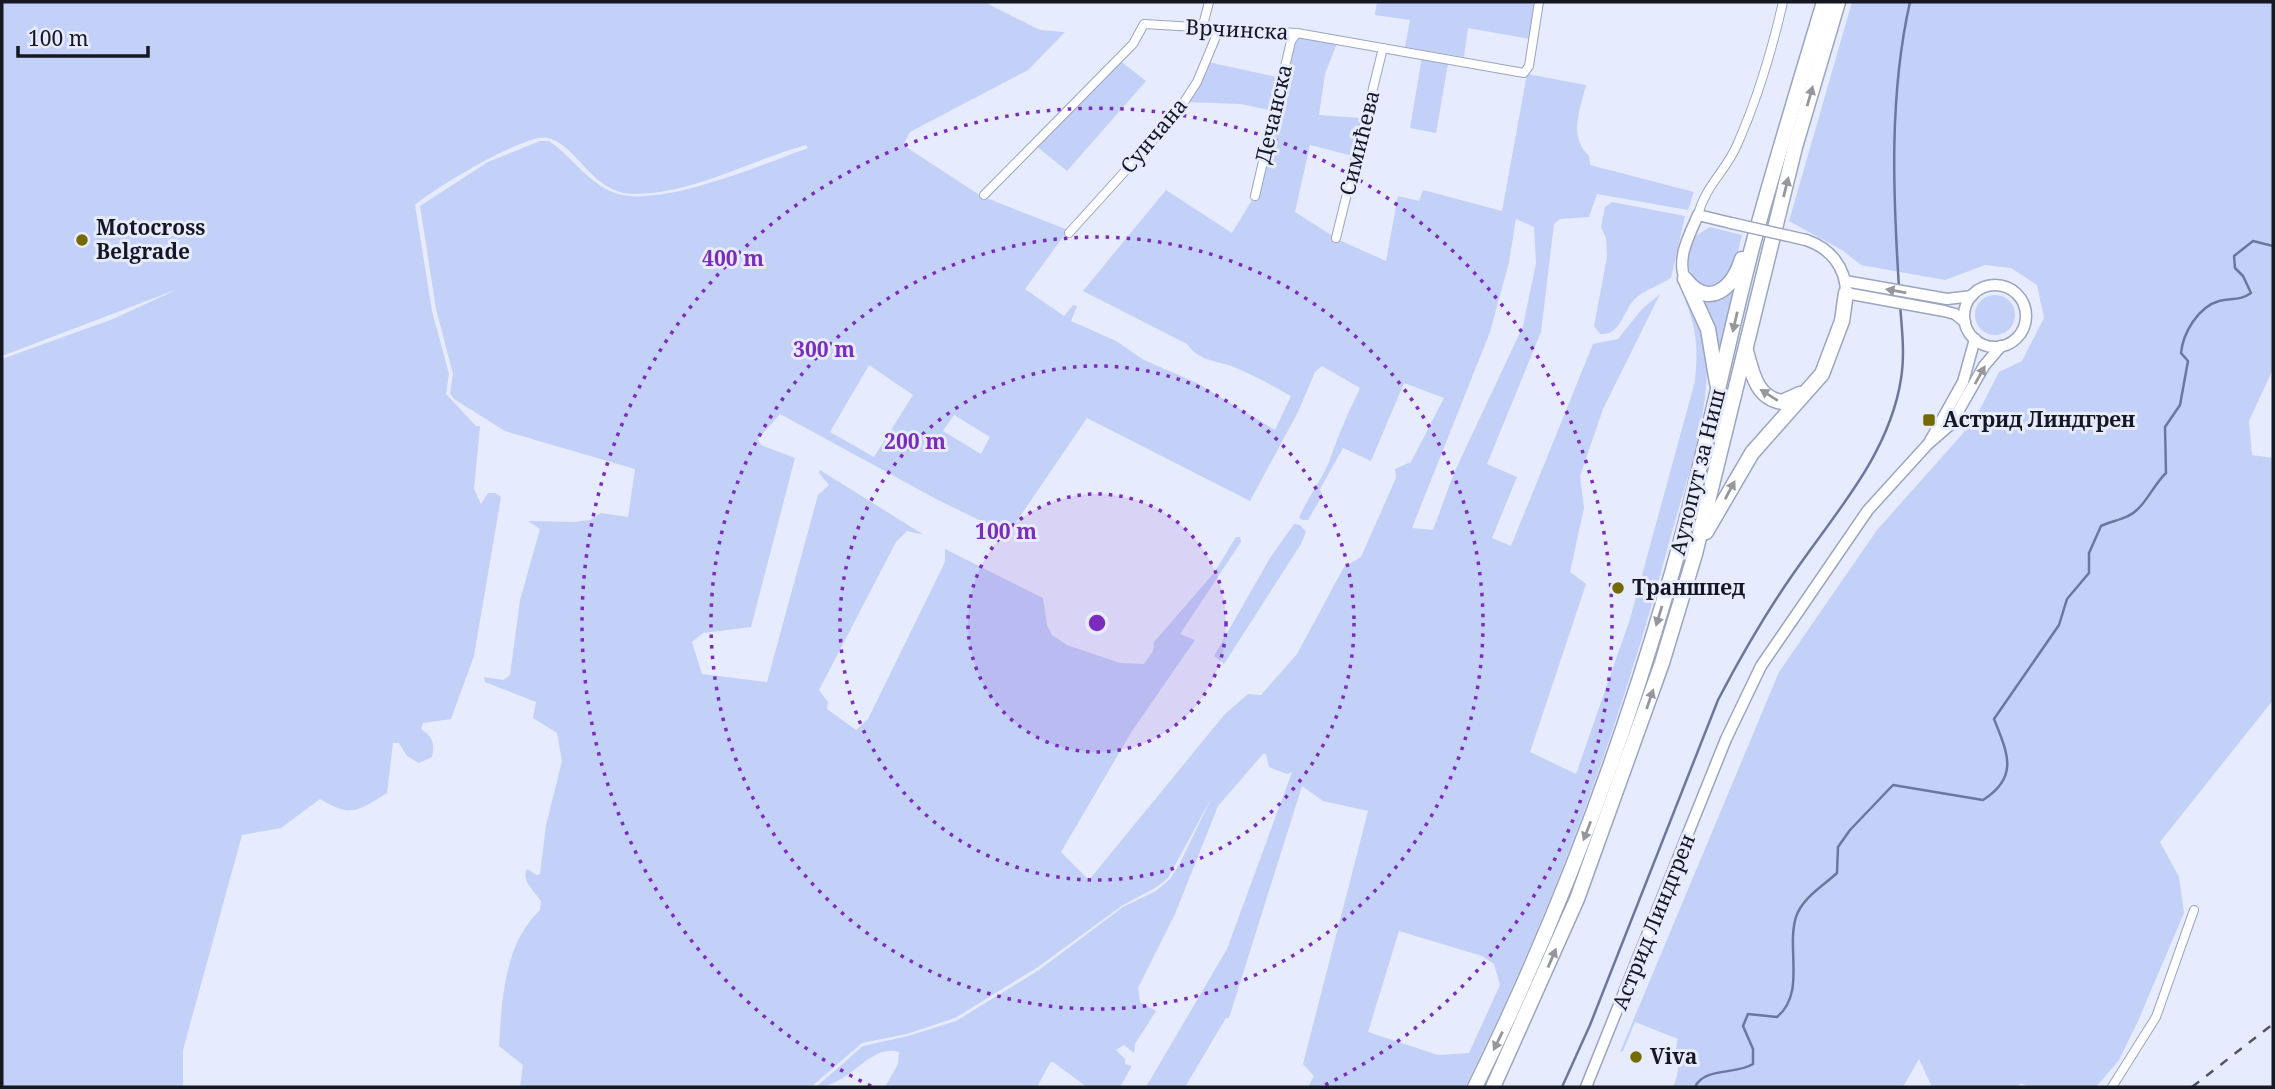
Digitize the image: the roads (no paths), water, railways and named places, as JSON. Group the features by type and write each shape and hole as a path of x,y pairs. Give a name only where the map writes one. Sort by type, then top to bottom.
{"highway":[{"name":"Аутопут за Ниш","path":"1475,1087 1528,975 1600,797 1663,603 1754,244 1824,2"},
{"name":"Аутопут за Ниш","path":"1493,1087 1577,899 1632,751 1695,554 1795,147 1838,2"},
{"path":"1685,278 1692,288 1704,294 1714,293 1731,284 1761,196 1778,161"},
{"path":"1685,278 1707,329 1718,393"},
{"path":"1745,349 1762,392 1776,401 1792,400 1812,379 1846,291"},
{"path":"1695,554 1752,453 1822,374 1842,321 1846,291"}],"street":[{"path":"1203,25 1209,2"},
{"name":"Врчинска","path":"984,195 1133,44 1144,24 1178,28 1203,25 1297,33 1524,73 1529,66 1539,2"},
{"path":"1685,278 1683,255 1706,191 1730,159 1741,135 1783,2"},
{"name":"Сунчана","path":"1069,233 1175,116 1197,82 1220,27"},
{"name":"Дечанска","path":"1255,196 1291,41 1297,33"},
{"name":"Симићева","path":"1336,238 1383,48"},
{"path":"1698,215 1805,240 1830,253 1846,291 1867,291 1925,301 1972,296 1989,286 2002,286 2013,291 2022,300 2026,313 2025,326 2018,337 2001,346 1985,345 1976,339 1965,322 1955,314 1925,301"},
{"path":"1965,322 1965,310 1972,296"},
{"name":"Астрид Линдгрен","path":"1928,444 1963,382 1976,339"},
{"name":"Астрид Линдгрен","path":"1586,1087 1726,739 1762,666 1862,519 1928,444 1951,425 1989,358 2001,346"},
{"path":"2112,1087 2156,1017 2194,910"}],"waterway":[{"path":"1899,288 1894,144 1903,37 1910,2"},
{"path":"1695,1087 1705,1077 1753,1064 1753,1049 1743,1026 1748,1014 1777,1017 1786,1007 1793,983 1794,930 1799,910 1808,898 1837,873 1838,847 1850,830 1893,785 1983,800 2002,783 2006,773 2006,754 1994,719 2059,625 2067,599 2089,573 2089,553 2101,526 2134,513 2166,473 2165,427 2180,405 2188,361 2181,353 2188,329 2198,315 2211,304 2251,293 2243,276 2235,268 2234,256 2253,241 2273,246"},
{"path":"1562,1087 1590,1025 1718,700 1771,607 1857,484 1885,434 1901,379 1903,342 1900,305"}],"railway":[{"path":"2192,1087 2273,1024"}],"place":[{"name":"Motocross Belgrade","path":"82,240"},
{"name":"Астрид Линдгрен","path":"1929,420"},
{"name":"Траншпед","path":"1618,588"},
{"name":"Viva","path":"1636,1057"}]}
